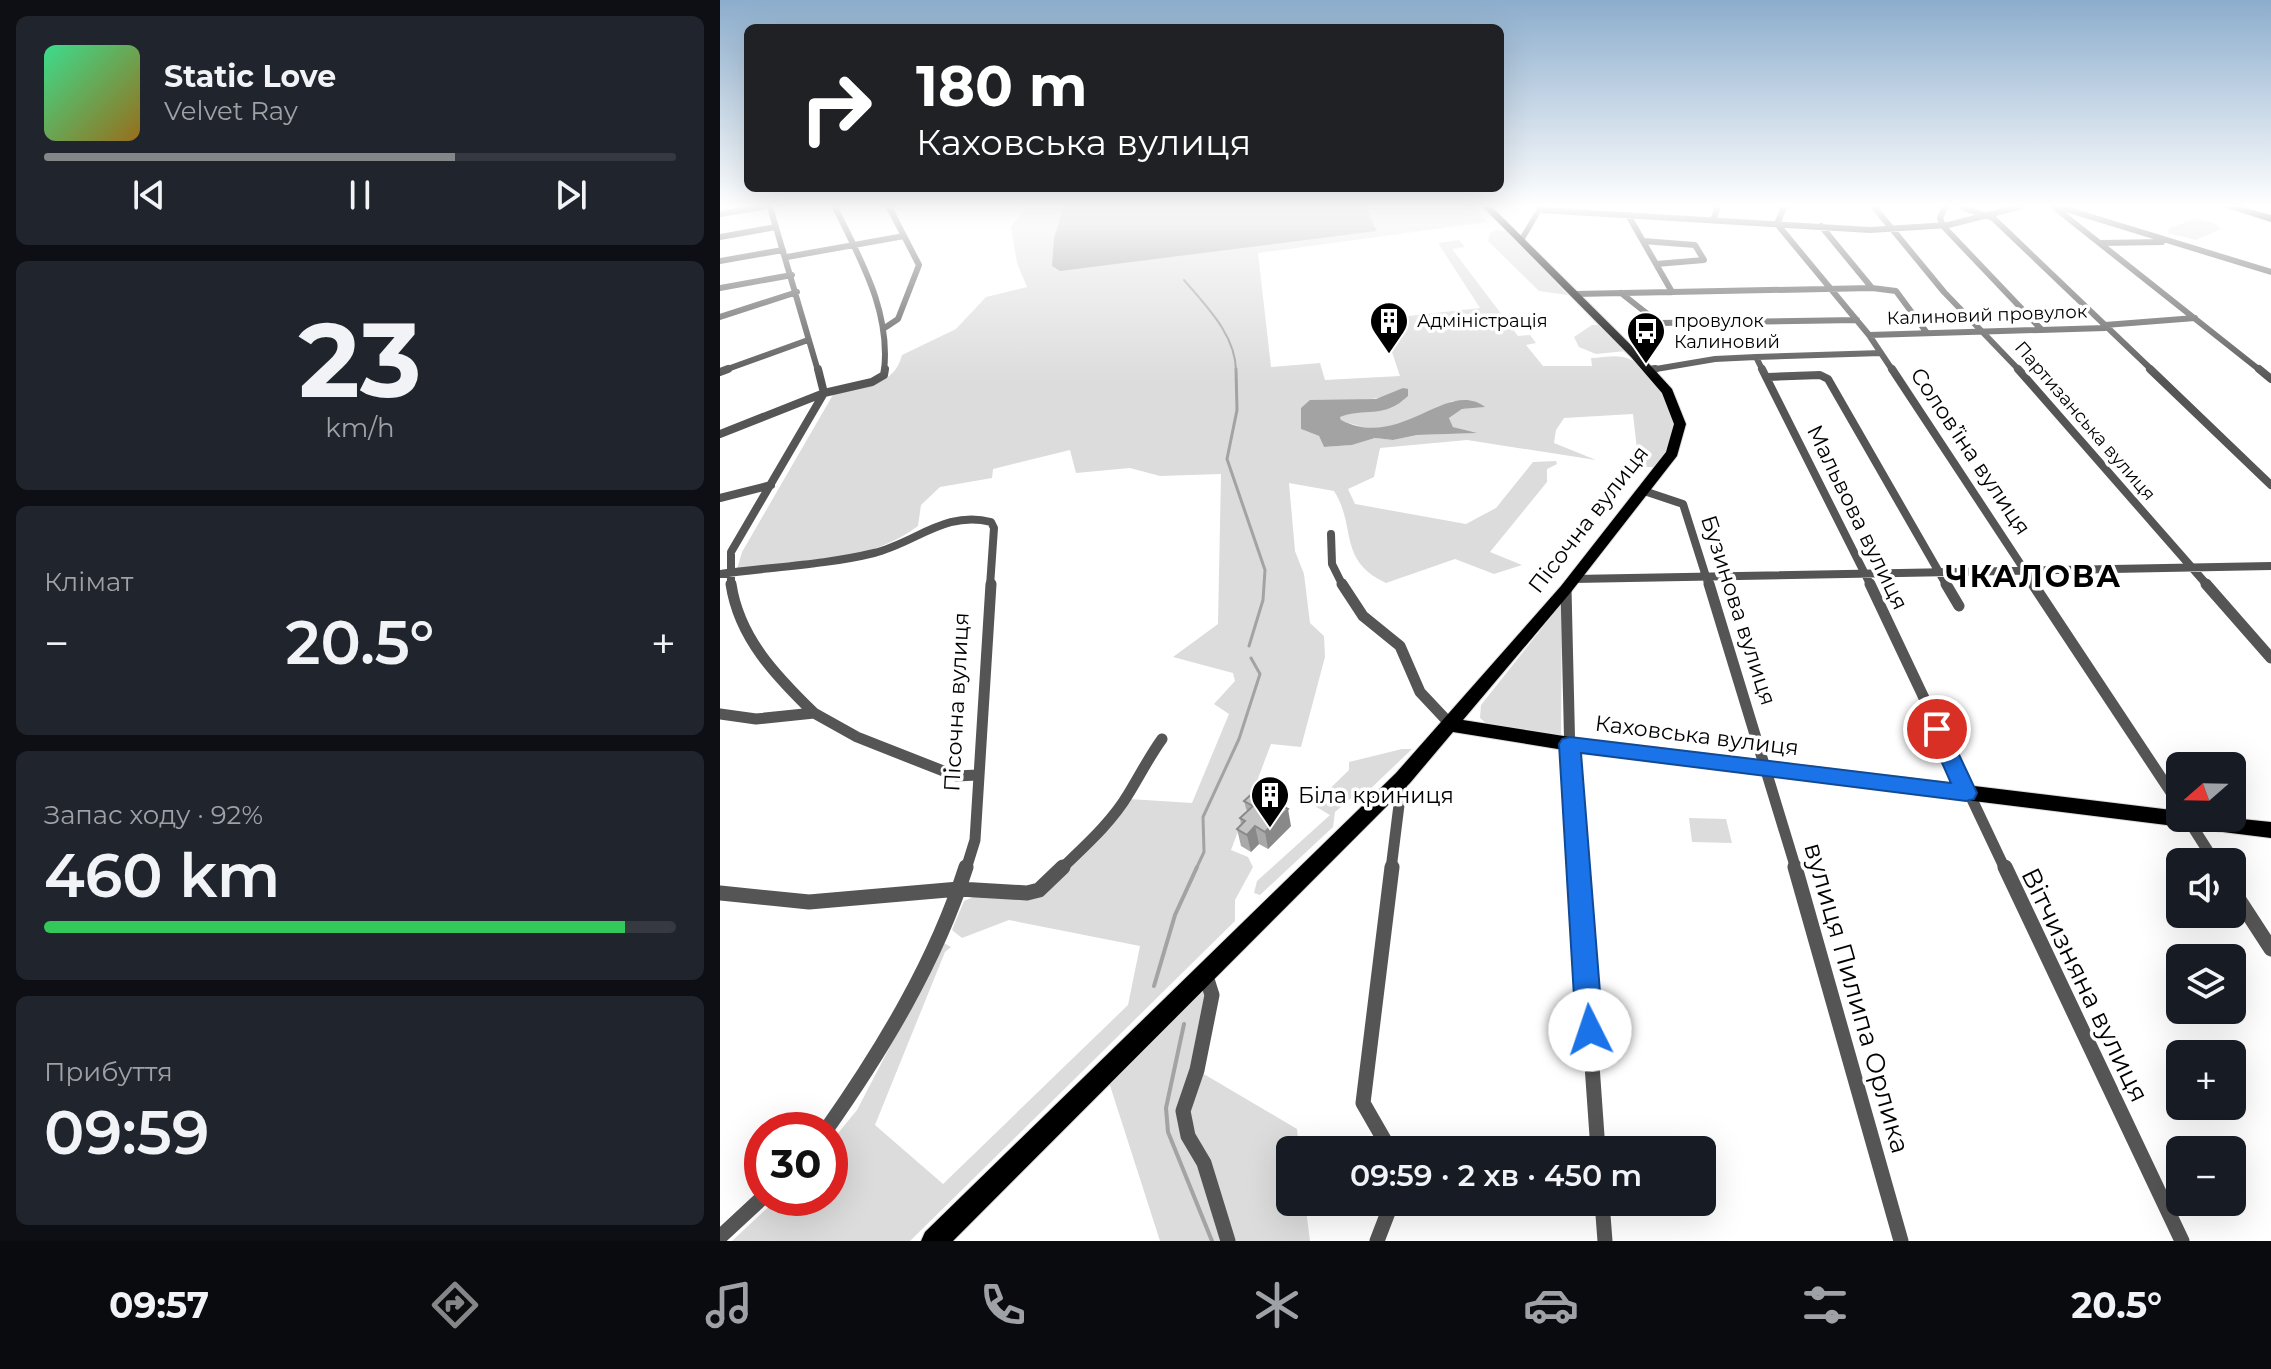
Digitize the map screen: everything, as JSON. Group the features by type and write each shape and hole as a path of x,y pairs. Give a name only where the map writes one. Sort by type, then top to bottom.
{"main road":[{"name":"Пісочна вулиця","path":"934,1241 1403,778 1570,584 1668,461 1680,427 1673,401 1650,370 1546,265"},
{"name":"Каховська вулиця","path":"1451,725 1570,744 1966,793 2166,813"},
{"name":"Каховська вулиця","path":"2246,826 2271,830"}],"street":[{"path":"789,265 824,393 731,552 723,573 734,618 764,665 814,713 857,737 956,776 978,775"},
{"path":"720,434 824,393 881,378 888,351 886,327 860,265"},
{"path":"886,327 898,319 919,265"},
{"path":"1657,265 1672,292"},
{"name":"Соловʼїна вулиця","path":"1812,265 1869,335 2028,571 2166,785"},
{"path":"1853,265 1872,288"},
{"name":"Партизанська вулиця","path":"1922,265 1944,292 1984,330 2271,658"},
{"path":"1980,265 2041,329"},
{"path":"2042,265 2271,485"},
{"path":"2128,265 2271,379"},
{"path":"2247,265 2271,272"},
{"path":"720,288 792,275"},
{"path":"1575,294 1872,288 1896,291 1927,333"},
{"path":"720,317 797,292"},
{"path":"1621,293 1657,323 1857,320"},
{"name":"Калиновий провулок","path":"1869,335 2105,326 2195,318"},
{"path":"720,372 808,340"},
{"path":"1650,370 1693,362 1756,357 1881,353"},
{"name":"Мальвова вулиця","path":"1756,357 1866,575 1966,793"},
{"path":"1768,377 1820,375 1828,379 1959,606"},
{"path":"720,498 771,485"},
{"name":"Бузинова вулиця","path":"1644,491 1683,504 1768,768"},
{"name":"Пісочна вулиця","path":"723,573 876,553 936,525 976,518 991,522 975,840 959,889 874,1062 839,1112"},
{"path":"1331,534 1332,564 1350,600 1363,616 1400,646 1420,692 1451,725"},
{"path":"1597,1136 1570,744 1570,584 1709,578 2271,566"},
{"path":"720,714 756,719 814,713"},
{"path":"720,893 809,902 959,889 1027,893 1039,890 1092,839 1128,795 1144,763 1162,739"},
{"name":"вулиця Пилипа Орлика","path":"1768,768 1901,1241"},
{"path":"1382,1136 1363,1103 1403,778"},
{"name":"Вітчизняна вулиця","path":"1966,793 2182,1241"},
{"path":"2246,911 2271,949"},
{"path":"1205,973 1212,995 1197,1070 1183,1111 1188,1136 1204,1163 1228,1241"},
{"path":"720,1237 744,1215"},
{"path":"1377,1241 1387,1216"},
{"path":"1603,1216 1605,1241"}],"shaded area":[{"path":"1018,265 1259,265 1271,367 1320,363 1325,380 1400,376 1381,319 1480,308 1452,265 1464,265 1518,336 1530,335 1536,343 1526,345 1543,366 1592,366 1591,358 1611,356 1623,357 1642,367 1665,398 1673,432 1659,467 1639,467 1633,414 1564,418 1556,430 1554,443 1596,460 1467,440 1380,448 1374,477 1348,489 1355,504 1466,524 1496,508 1533,462 1556,461 1557,464 1547,469 1547,482 1490,552 1522,565 1494,574 1455,559 1386,583 1360,564 1334,491 1289,483 1295,551 1304,574 1310,623 1324,636 1325,657 1301,747 1271,744 1231,850 1248,857 1253,867 1235,900 1235,921 910,1241 732,1241 759,1216 848,1216 848,1121 857,1110 944,943 951,947 945,952 875,1125 943,1184 1128,1005 1140,946 1009,920 962,938 952,930 964,901 978,895 1043,895 1099,840 1129,799 1192,803 1229,714 1214,704 1235,681 1233,673 1173,657 1218,624 1221,474 1160,476 1130,468 1076,473 1070,450 993,469 992,478 940,487 921,505 918,526 877,548 832,559 737,569 742,552 834,393 885,379 898,366 902,355 956,329 986,297 1027,287","holes":["1403,388 1404,400 1340,417 1341,421 1374,430 1408,423 1452,401 1483,407 1462,409 1449,418 1453,427 1474,433 1417,435 1393,440 1375,438 1352,445 1324,447 1319,436 1301,429 1301,408 1326,402 1378,398"]},
{"path":"1052,265 1108,265 1060,271"},
{"path":"1512,265 1539,265 1568,295 1539,291"},
{"path":"1592,325 1599,325 1626,351 1596,354 1579,347 1574,337"},
{"path":"1403,388 1408,389 1408,396 1390,408 1349,414 1340,417 1341,420 1363,427 1383,427 1455,401 1470,401 1485,407 1462,409 1449,418 1453,427 1477,433 1417,435 1393,440 1375,438 1352,445 1324,447 1319,436 1301,429 1301,408 1310,400 1376,399"},
{"path":"1562,603 1561,735 1486,723 1480,718 1481,705"},
{"path":"1412,749 1366,793 1358,792 1335,812 1333,827 1260,895 1254,893 1257,881 1330,815 1313,805 1349,770 1349,762"},
{"path":"1689,818 1726,819 1732,843 1692,842"},
{"path":"1205,973 1212,995 1197,1070 1297,1129 1298,1136 1276,1136 1276,1216 1307,1216 1310,1241 1160,1241 1105,1070"}],"building":[{"path":"1255,791 1288,809 1265,832 1255,826 1247,835 1237,829 1245,821 1240,818 1253,806 1244,801"}],"waterway":[{"path":"1184,280 1225,333 1235,358 1236,371"},
{"path":"1236,369 1237,410 1227,459 1265,570 1263,600 1249,646"},
{"path":"1196,869 1204,852 1203,817 1239,739 1260,674 1251,658"},
{"path":"1154,986 1175,915 1197,867"},
{"path":"1184,1024 1166,1108 1168,1132 1212,1241"}],"place":[{"name":"Адміністрація","path":"1389,355"},
{"name":"провулок Калиновий","path":"1646,365"},
{"name":"Біла криниця","path":"1270,829"}],"district":[{"name":"ЧКАЛОВА","path":"2034,577"}],"route":[{"path":"1590,1030 1570,744 1966,793 1937,729"}]}
